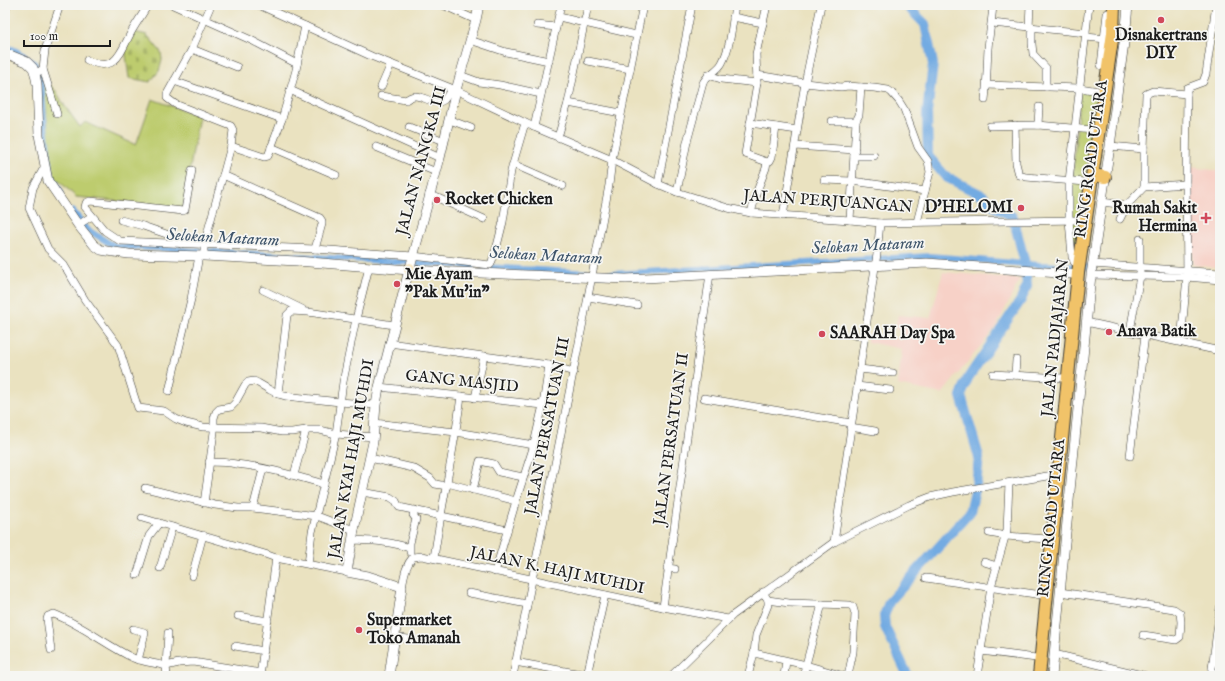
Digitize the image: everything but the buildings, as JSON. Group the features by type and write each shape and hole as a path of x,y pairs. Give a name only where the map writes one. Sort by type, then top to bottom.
{"highway":[{"name":"JALAN PADJAJARAN","path":"1047,676 1080,319 1078,303 1105,66 1112,33 1114,5"},
{"name":"JALAN PADJAJARAN","path":"1082,268 1102,176 1122,5"},
{"name":"JALAN PADJAJARAN","path":"1039,676 1067,357 1080,319"}],"street":[{"path":"5,14 7,5"},
{"path":"60,5 39,71 37,84 39,135 48,181 78,225 94,245 101,250 129,254 297,261 409,269 593,274 626,279 710,274 876,260 1082,268 1187,274 1220,273"},
{"path":"87,60 94,64 104,65 115,61 122,53 133,29 148,5"},
{"path":"173,5 251,40 297,64"},
{"path":"169,392 204,246 231,146 233,130 231,126 175,104 167,98 167,94 192,49 211,5"},
{"name":"JALAN PERJUANGAN","path":"259,5 612,160 658,184 677,192 728,208 751,213 880,223 1080,220"},
{"path":"443,5 476,20"},
{"name":"JALAN NANGKA III","path":"394,325 450,120 453,90 460,75 476,20 478,5"},
{"path":"534,127 561,5"},
{"path":"558,137 568,103 588,5"},
{"path":"593,274 612,160 643,5"},
{"path":"658,184 692,5"},
{"path":"677,192 687,142 703,83 708,76 717,70 726,55 735,5"},
{"path":"767,5 756,54 757,83 745,154 767,162"},
{"path":"783,216 805,84 821,5"},
{"path":"985,100 988,48 993,5"},
{"path":"1030,5 1032,52 1046,68 1046,87"},
{"path":"1089,5 1069,181 1069,220 1072,257 1082,268 1140,271"},
{"name":"RING ROAD UTARA","path":"1052,676 1060,592 1080,319 1082,268 1080,220 1099,92 1105,66 1109,5"},
{"name":"RING ROAD UTARA","path":"1034,676 1063,378 1082,268 1101,202 1102,176 1110,146 1128,5"},
{"path":"1181,342 1187,274 1187,88 1203,82 1206,74 1216,5"},
{"path":"559,17 636,35"},
{"path":"733,17 763,23"},
{"path":"992,23 1086,35 1106,40"},
{"path":"537,25 556,27"},
{"path":"231,146 264,157 268,156 282,119 297,64 305,26"},
{"path":"470,40 506,52 549,61"},
{"path":"192,49 236,67"},
{"path":"5,53 27,62 39,71 57,114"},
{"path":"588,61 630,69"},
{"path":"381,87 391,64"},
{"path":"757,74 805,84 888,90 899,101 904,109 918,147 928,161 930,172 917,222"},
{"path":"460,75 478,82 541,94"},
{"path":"708,76 757,83"},
{"path":"174,81 282,119"},
{"path":"987,85 1080,88 1099,92"},
{"path":"850,220 856,121 859,115 861,87"},
{"path":"290,90 440,158"},
{"path":"382,96 406,100 412,96 415,96 431,101 440,101 445,99 453,90"},
{"path":"1144,187 1146,94 1153,91 1187,94"},
{"path":"568,103 621,113"},
{"path":"1038,125 1039,107"},
{"path":"450,120 471,128"},
{"path":"832,121 856,121"},
{"path":"192,170 184,211 90,201 86,203 84,207 104,231 120,241 204,246 315,249 491,264 498,246 515,153 525,123"},
{"path":"750,124 797,130"},
{"path":"1015,125 1016,163 1019,175 1026,177 1086,182"},
{"path":"990,126 1038,125 1093,130"},
{"path":"409,127 444,141"},
{"path":"751,213 767,162 771,160 776,127"},
{"path":"795,146 874,156"},
{"path":"1110,146 1144,149"},
{"path":"271,147 336,175"},
{"path":"376,147 436,172"},
{"path":"514,164 563,186"},
{"path":"45,166 33,188 28,208 48,249 64,265 86,300 118,345 138,408 164,411 176,420 203,427 261,428 287,432 320,430 336,434 374,437"},
{"path":"223,175 320,218 322,224 315,249"},
{"path":"824,180 852,181 925,191"},
{"path":"1120,219 1126,206 1144,187 1186,184"},
{"path":"429,194 484,219"},
{"path":"1101,202 1126,206"},
{"path":"78,225 91,217"},
{"path":"121,220 143,226 175,238 182,244"},
{"path":"834,542 865,337 880,223"},
{"path":"1130,331 1140,271 1140,239"},
{"path":"308,564 312,532 336,434 343,382 356,319 369,267"},
{"name":"JALAN PERSATUAN III","path":"513,676 593,274"},
{"name":"JALAN PERSATUAN II","path":"662,607 710,274"},
{"path":"1187,274 1220,280"},
{"path":"263,290 308,312"},
{"path":"588,297 637,306"},
{"path":"278,394 287,316 291,311 308,312 394,325"},
{"path":"1080,319 1220,351"},
{"name":"JALAN KYAI HAJI MUHDI","path":"394,325 379,387 374,423 374,437 354,530 347,572 368,576 402,588"},
{"path":"853,335 865,337"},
{"path":"1130,456 1145,335"},
{"path":"390,343 548,365 574,372"},
{"path":"475,398 484,356"},
{"path":"1015,375 1016,360"},
{"path":"495,572 534,445 543,405 548,365"},
{"path":"860,369 893,373"},
{"path":"993,374 1063,378"},
{"path":"204,503 214,415 219,409 231,407 248,382 258,383 278,394 376,405"},
{"path":"857,386 890,390"},
{"name":"GANG MASJID","path":"379,387 543,405"},
{"path":"434,558 440,515 456,432 460,396"},
{"path":"704,398 851,425 875,431"},
{"path":"374,423 456,432 534,445"},
{"path":"294,475 306,430"},
{"path":"370,458 413,468 430,478 435,484 473,490 516,500"},
{"path":"473,490 480,461 494,464 499,472 523,477"},
{"path":"209,462 237,464 294,475 324,484"},
{"path":"253,508 263,469"},
{"path":"671,676 728,619 763,592 834,542 930,497 1053,475"},
{"path":"977,676 991,588 1006,536 1009,483"},
{"path":"145,488 204,503 317,516 354,530"},
{"path":"362,492 390,497 396,501 400,507 507,530"},
{"path":"389,676 406,567 413,557 409,548 416,519 413,515 415,510"},
{"path":"142,518 276,558 347,572"},
{"path":"137,575 149,536 159,523"},
{"path":"160,568 172,527"},
{"path":"989,533 1006,536 1047,539"},
{"path":"192,576 202,535"},
{"path":"352,540 390,543 409,548"},
{"name":"JALAN K. HAJI MUHDI","path":"413,557 422,556 434,558 662,607 728,619"},
{"path":"51,650 47,619 48,616 54,614 138,660 166,666 193,662 261,675 276,558"},
{"path":"984,562 997,566"},
{"path":"667,568 675,569"},
{"path":"926,578 1042,595"},
{"path":"748,676 754,653 756,635 768,605 768,600 763,592"},
{"path":"1060,592 1174,609 1180,613 1181,622 1179,639 1176,640 1143,635"},
{"path":"469,593 527,604"},
{"path":"515,662 587,675 605,595"},
{"path":"768,600 789,603 850,605 853,607 855,614 853,652 848,676"},
{"path":"803,676 822,604"},
{"path":"1210,676 1220,608"},
{"path":"238,616 268,621"},
{"path":"133,629 144,632 138,660"},
{"path":"167,676 166,666 168,633"},
{"path":"395,637 414,640"},
{"path":"235,646 264,651"},
{"path":"981,651 1036,658"},
{"path":"754,653 806,665 844,676"},
{"path":"1054,654 1134,675 1146,676"},
{"path":"784,676 786,661"}],"shaded area":[{"name":"Rumah Sakit Hermina","path":"1190,167 1220,171 1220,268 1193,265"},
{"path":"943,272 1020,279 996,327 942,394 898,385 902,349 867,342 868,334 903,340 904,331 895,329 898,315 930,318"}],"green space":[{"path":"134,32 147,35 161,52 162,60 159,71 150,82 129,78 125,48"},
{"path":"43,78 56,91 80,127 85,122 136,145 152,99 199,116 183,208 76,197 54,176 51,165"},
{"path":"1080,88 1099,91 1074,262 1069,220"}],"waterway":[{"path":"906,5 925,24 933,64 927,113 928,156 946,177 984,196 988,203 1013,217 1025,263 1027,286 1021,300 968,378 961,396 979,457 976,486 970,512 889,602 884,616 885,627 908,676"},
{"name":"Selokan Mataram","path":"5,48 12,49 24,55 34,63 41,75 44,120 51,175 61,193"},
{"name":"Selokan Mataram","path":"73,211 88,230 109,243 117,246 473,266"},
{"name":"Selokan Mataram","path":"485,267 610,274 930,256 1039,265 1094,267"}],"place":[{"name":"Disnakertrans DIY","path":"1161,20"},
{"name":"Rocket Chicken","path":"437,200"},
{"name":"D'HELOMI","path":"1021,208"},
{"name":"Rumah Sakit Hermina","path":"1206,218"},
{"name":"Mie Ayam \"Pak Mu'in\"","path":"397,284"},
{"name":"Anava Batik","path":"1109,332"},
{"name":"SAARAH Day Spa","path":"822,334"},
{"name":"Supermarket Toko Amanah","path":"359,630"}]}
